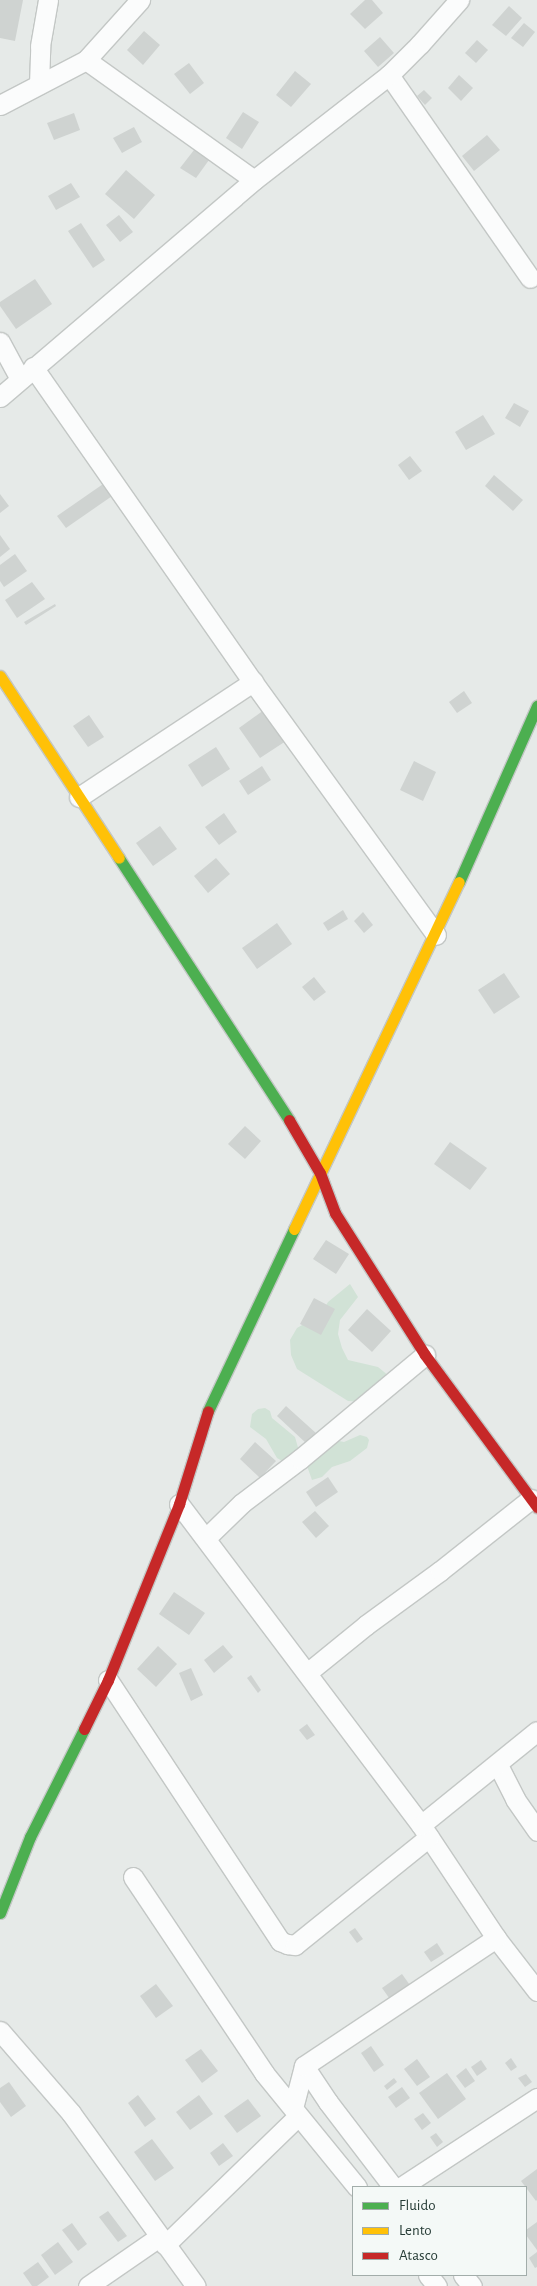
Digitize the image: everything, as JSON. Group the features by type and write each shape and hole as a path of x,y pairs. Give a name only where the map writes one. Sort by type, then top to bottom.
{"street":[{"path":"40,84 40,46 48,0"},
{"path":"0,105 86,60 140,0"},
{"path":"0,397 254,180 389,75 420,44 459,0"},
{"path":"86,60 254,180"},
{"path":"389,75 530,278"},
{"path":"0,342 27,373 436,935"},
{"path":"0,676 295,1130 320,1173 335,1213 425,1355 534,1503 366,1624 307,1673"},
{"path":"80,797 253,682"},
{"path":"0,1913 30,1837 108,1680 179,1504 212,1399 436,935 537,706"},
{"path":"206,1538 242,1503 300,1459 425,1355"},
{"path":"179,1504 425,1831 496,1938 537,1991"},
{"path":"108,1680 280,1941 295,1945 537,1731"},
{"path":"498,1765 515,1799 537,1831"},
{"path":"133,1877 264,2073 356,2186"},
{"path":"88,2286 162,2241 295,2112 304,2066 496,1938"},
{"path":"0,2031 71,2113 196,2286"},
{"path":"304,2066 328,2102 392,2186"},
{"path":"403,2186 537,2098"},
{"path":"464,2276 472,2286"}],"green space":[{"path":"350,1284 358,1297 340,1320 338,1334 342,1348 348,1360 378,1367 389,1376 363,1402 348,1401 297,1369 291,1355 290,1340 297,1328 321,1314 328,1302"},
{"path":"265,1408 270,1411 272,1418 295,1437 299,1451 282,1461 277,1458 266,1439 250,1427 252,1414 258,1409"},
{"path":"360,1435 367,1437 369,1440 367,1448 350,1461 332,1467 322,1477 312,1480 307,1466 309,1450 329,1439 344,1442"}],"building":[{"path":"0,0 23,0 15,41 0,38"},
{"path":"365,0 372,0 383,13 365,29 350,14"},
{"path":"509,6 522,18 506,36 492,25"},
{"path":"524,23 535,32 523,47 511,38"},
{"path":"144,31 160,45 143,65 127,50"},
{"path":"380,37 394,53 378,67 364,51"},
{"path":"477,40 488,50 476,63 465,53"},
{"path":"189,63 204,83 190,94 174,74"},
{"path":"295,71 311,84 291,107 276,95"},
{"path":"459,75 473,88 461,101 448,88"},
{"path":"424,90 432,98 425,105 417,96"},
{"path":"243,112 259,122 242,149 226,138"},
{"path":"74,113 80,130 54,140 47,123"},
{"path":"134,127 142,142 122,153 113,138"},
{"path":"487,135 500,150 474,171 462,156"},
{"path":"194,150 209,160 196,178 180,168"},
{"path":"126,170 155,195 134,219 105,194"},
{"path":"71,183 80,197 56,210 48,196"},
{"path":"119,215 133,232 120,242 106,225"},
{"path":"81,223 105,260 93,268 68,231"},
{"path":"35,279 52,304 16,329 0,306 0,302"},
{"path":"514,403 529,411 520,427 505,418"},
{"path":"483,415 495,434 466,450 455,432"},
{"path":"410,456 422,471 409,480 398,465"},
{"path":"494,475 523,500 513,511 485,486"},
{"path":"106,482 115,494 66,528 57,516"},
{"path":"0,494 9,506 0,513"},
{"path":"0,535 10,549 0,557"},
{"path":"15,554 27,571 4,587 0,581 0,565"},
{"path":"32,582 45,599 17,618 5,600"},
{"path":"55,604 56,606 26,625 24,622"},
{"path":"464,691 472,703 457,713 449,702"},
{"path":"264,710 286,741 260,758 239,728"},
{"path":"89,715 104,737 88,747 73,726"},
{"path":"216,747 230,769 202,787 188,765"},
{"path":"414,761 436,772 423,801 400,790"},
{"path":"262,766 271,780 248,795 239,781"},
{"path":"224,813 237,832 219,845 205,827"},
{"path":"160,826 177,849 153,866 136,843"},
{"path":"216,858 230,874 208,893 194,876"},
{"path":"343,910 348,919 328,931 323,923"},
{"path":"363,912 373,925 364,933 354,921"},
{"path":"277,923 292,944 257,969 242,948"},
{"path":"504,973 520,997 494,1014 478,990"},
{"path":"314,977 326,992 314,1001 302,987"},
{"path":"245,1126 261,1141 245,1159 228,1144"},
{"path":"450,1142 487,1168 470,1190 434,1164"},
{"path":"326,1240 349,1254 336,1274 313,1259"},
{"path":"314,1298 335,1309 321,1335 300,1324"},
{"path":"367,1309 391,1331 372,1352 348,1330"},
{"path":"286,1406 317,1434 307,1444 277,1416"},
{"path":"255,1442 276,1461 260,1478 240,1459"},
{"path":"328,1477 338,1492 316,1507 306,1492"},
{"path":"315,1511 329,1526 316,1538 302,1522"},
{"path":"174,1592 205,1613 189,1635 159,1614"},
{"path":"223,1645 233,1657 214,1673 204,1660"},
{"path":"158,1646 177,1664 156,1687 137,1669"},
{"path":"191,1668 203,1695 191,1701 179,1673"},
{"path":"251,1675 261,1690 258,1693 247,1678"},
{"path":"307,1724 315,1735 307,1740 299,1730"},
{"path":"355,1928 363,1939 357,1943 349,1932"},
{"path":"437,1943 444,1954 431,1962 424,1952"},
{"path":"402,1974 412,1988 392,2002 382,1988"},
{"path":"156,1984 173,2006 156,2018 140,1996"},
{"path":"371,2046 384,2065 374,2072 361,2053"},
{"path":"201,2049 218,2071 202,2083 185,2060"},
{"path":"511,2058 517,2067 511,2071 505,2063"},
{"path":"417,2059 430,2077 417,2086 404,2069"},
{"path":"481,2060 487,2069 477,2076 471,2067"},
{"path":"466,2068 475,2081 465,2088 456,2076"},
{"path":"447,2073 466,2099 438,2119 419,2093"},
{"path":"526,2074 532,2082 525,2087 518,2078"},
{"path":"394,2078 397,2082 387,2090 384,2086"},
{"path":"9,2082 26,2106 11,2117 0,2102 0,2088"},
{"path":"402,2087 410,2098 396,2108 388,2097"},
{"path":"138,2095 156,2119 145,2127 128,2103"},
{"path":"199,2095 213,2114 190,2130 176,2112"},
{"path":"248,2099 261,2116 237,2133 224,2116"},
{"path":"423,2113 431,2123 422,2130 414,2119"},
{"path":"436,2133 443,2142 437,2147 430,2137"},
{"path":"152,2139 174,2168 155,2181 134,2152"},
{"path":"223,2143 233,2156 219,2166 210,2153"},
{"path":"537,2169 536,2201 527,2189 527,2186 521,2181"},
{"path":"108,2211 127,2236 118,2242 99,2217"},
{"path":"537,2222 537,2250 527,2236 527,2229"},
{"path":"72,2223 87,2244 78,2251 62,2230"},
{"path":"58,2242 73,2262 55,2275 41,2255"},
{"path":"537,2252 537,2267 535,2268 529,2258"},
{"path":"38,2262 49,2277 37,2286 32,2286 23,2273"}],"traffic: fast":[{"path":"459,882 537,706"},
{"path":"119,858 289,1120"},
{"path":"208,1411 294,1229"},
{"path":"0,1913 30,1837 84,1729"}],"traffic: slow":[{"path":"0,676 119,858"},
{"path":"294,1229 459,882"}],"traffic: jam":[{"path":"289,1120 320,1173 335,1213 425,1355 537,1507"},
{"path":"84,1729 108,1680 179,1504 208,1411"}]}
